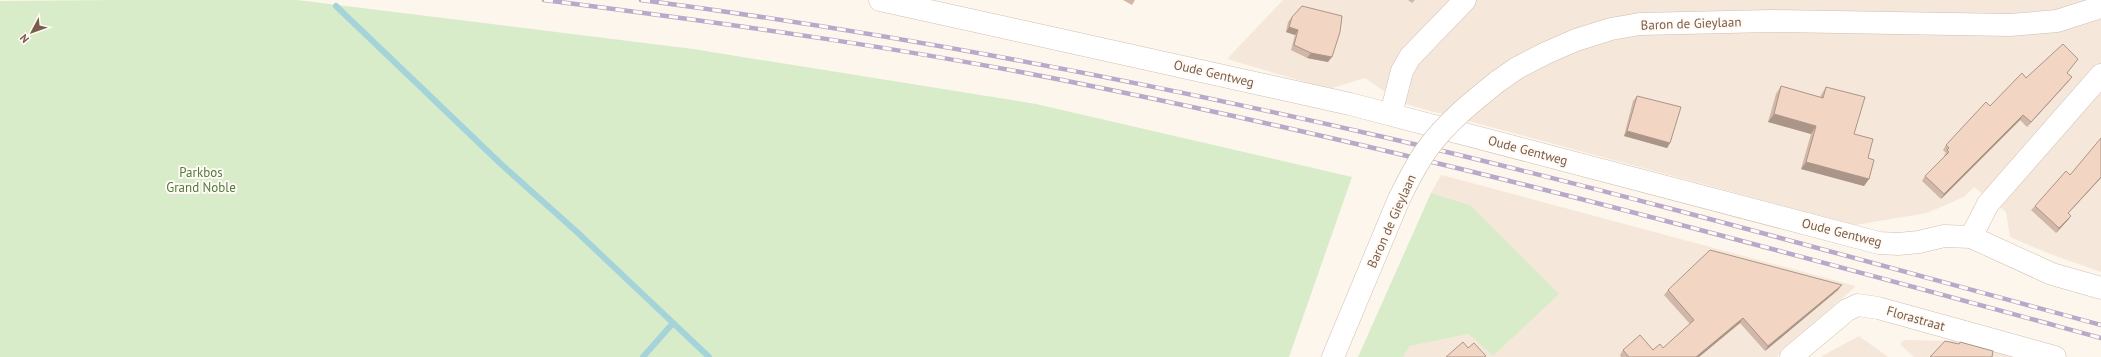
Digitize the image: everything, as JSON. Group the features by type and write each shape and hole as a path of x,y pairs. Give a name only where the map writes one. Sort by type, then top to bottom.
{"street":[{"name":"Oude Gentweg","path":"880,0 1391,114 1879,243 1898,244 1920,242 1944,236 1971,237"},
{"path":"1391,114 1402,71 1410,57 1465,0"},
{"name":"Baron de Gieylaan","path":"1332,357 1399,199 1414,170 1436,138 1469,104 1497,82 1518,68 1546,53 1576,40 1611,30 1640,24 1771,21 2010,25 2057,21 2101,7"},
{"path":"2101,75 1988,204 1971,237 2052,274 2101,288"},
{"name":"Florastraat","path":"1791,357 1838,315 1858,305 1878,308 2055,357"}],"shaded area":[{"path":"1283,0 2101,0 2101,272 2050,254 2010,237 2006,212 1974,187 1964,197 1927,213 1855,225 1401,103 1365,78 1329,89 1227,59"},
{"path":"1441,175 1856,286 1777,357 1403,357 1410,346 1469,334 1470,205 1431,193"},
{"path":"1859,336 1888,357 1822,357 1822,356"},
{"path":"1951,338 2020,357 1914,357 1900,344 1904,340 1951,341"}],"green space":[{"name":"Parkbos Grand Noble","path":"297,0 693,49 1036,104 1352,177 1289,357 0,357 0,1"},
{"path":"1431,193 1470,205 1559,294 1493,356 1469,334 1410,346 1403,357 1358,357"}],"building":[{"path":"1302,6 1342,16 1340,32 1332,57 1311,53 1294,45 1298,30 1289,27 1292,17"},
{"path":"2063,44 2078,59 2067,73 2072,77 2031,122 2023,115 1944,194 1925,176 1949,152 1947,150 1949,148 1946,145 1986,102 1990,106 2022,73 2026,78"},
{"path":"1781,86 1823,98 1826,87 1865,97 1854,134 1873,139 1868,158 1874,160 1869,179 1806,162 1816,126 1774,114"},
{"path":"1637,96 1681,107 1670,143 1627,131"},
{"path":"2101,138 2101,177 2068,213 2071,216 2059,228 2035,206 2066,171 2070,175"},
{"path":"1710,250 1842,285 1768,346 1743,318 1696,357 1629,357 1623,350 1640,335 1653,350 1660,344 1663,348 1694,320 1668,290"},
{"path":"1945,341 1959,344 1960,342 1993,351 1992,357 1930,357"},
{"path":"1463,342 1468,348 1474,343 1486,356 1446,357"}],"waterway":[{"path":"336,6 502,165 577,232 709,357"},
{"path":"643,357 673,323"}],"railway":[{"path":"544,0 755,28 896,50 1036,75 1231,116 1356,144 1605,205 2101,338"},
{"path":"641,0 829,27 923,43 1110,78 1295,117 1478,159 1745,228 2101,325"}]}
